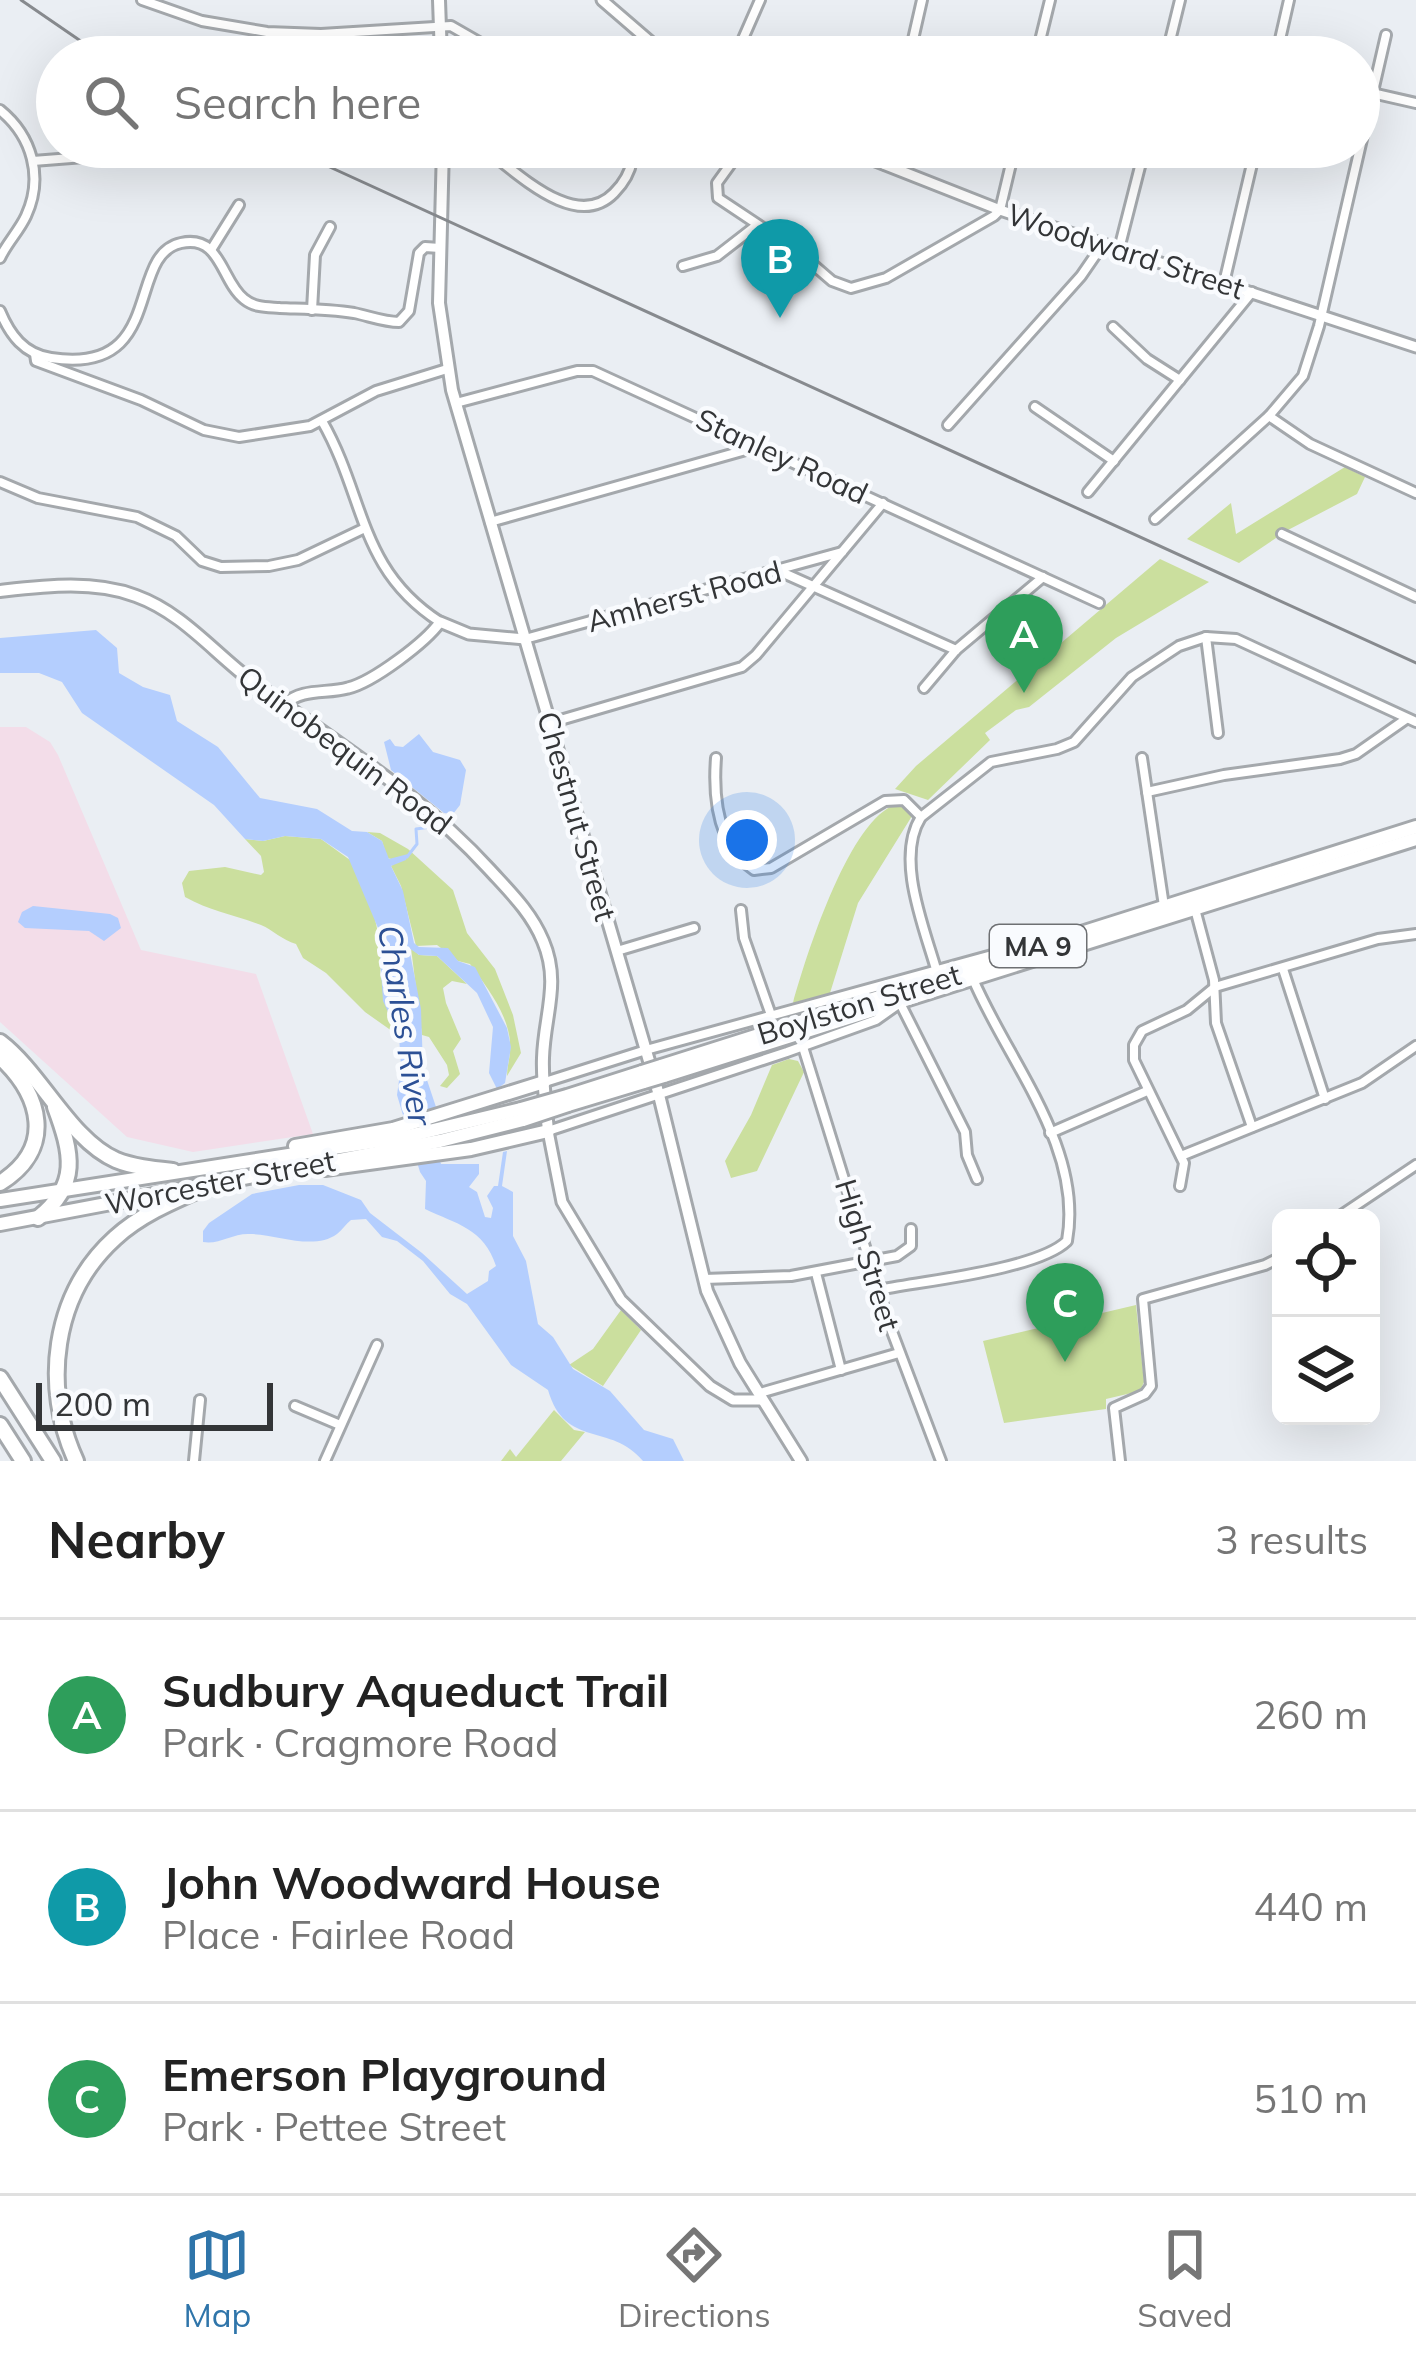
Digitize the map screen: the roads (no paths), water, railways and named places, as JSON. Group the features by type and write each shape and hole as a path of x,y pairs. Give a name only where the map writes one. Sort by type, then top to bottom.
{"highway":[{"name":"Boylston Street","path":"663,1071 1416,827"},
{"name":"Boylston Street","path":"438,1135 522,1115 900,1003 1416,839"},
{"path":"0,1042 102,1152 129,1164 173,1171"},
{"path":"0,1057 27,1086 37,1120 28,1156 0,1183"},
{"path":"438,1135 544,1082"},
{"path":"38,1217 59,1201 66,1188 67,1149 51,1097"},
{"path":"405,1142 438,1135 548,1131"},
{"name":"Worcester Street","path":"0,1224 438,1135"},
{"name":"Worcester Street","path":"0,1200 173,1171 405,1142"},
{"path":"76,1461 60,1415 56,1376 61,1335 76,1292 98,1257 127,1228 212,1184"},
{"path":"0,1378 53,1461"},
{"path":"0,1425 23,1461"}],"main road":[{"path":"439,0 440,36"},
{"name":"Chestnut Street","path":"442,168 440,315 456,404 646,1050 704,1279 727,1339 801,1461"},
{"name":"Quinobequin Road","path":"0,591 89,586 142,598 188,626 248,678 370,762 441,818 528,913 544,944 553,975 543,1053 548,1131"}],"street":[{"path":"142,0 202,21 267,32 321,34 440,25 473,36"},
{"path":"603,0 644,36"},
{"path":"744,36 760,0"},
{"path":"914,36 922,0"},
{"path":"1041,36 1050,0"},
{"path":"1171,36 1180,0"},
{"path":"1281,36 1289,0"},
{"path":"1380,60 1386,35"},
{"path":"1380,95 1416,104"},
{"path":"0,110 22,132 33,161 34,186 29,209 0,258"},
{"path":"512,168 560,201 580,208 598,205 611,196 630,168"},
{"path":"727,168 716,189 725,205 796,250 834,282 862,287 944,246 1000,210 1010,168"},
{"name":"Woodward Street","path":"893,168 1000,210 1416,346"},
{"path":"1118,249 1139,168"},
{"path":"1224,284 1251,168"},
{"path":"1155,519 1269,416 1303,376 1355,168"},
{"path":"211,250 239,205"},
{"path":"683,266 716,256 757,225"},
{"path":"312,310 315,255 331,227"},
{"path":"0,310 15,338 35,354 77,359 117,346 137,320 161,254 186,242 211,250 232,286 252,304 399,322 410,311 419,253 424,248 440,248"},
{"path":"948,424 1081,277 1103,244"},
{"path":"1088,492 1252,292"},
{"path":"1113,327 1147,359 1180,380"},
{"path":"35,354 36,362 52,370 125,394 220,435 275,434 322,421 376,391 447,369"},
{"name":"Stanley Road","path":"456,404 593,370 1099,602"},
{"path":"1035,407 1114,461"},
{"path":"1269,416 1310,444 1416,493"},
{"path":"322,421 342,457 365,528 392,581 440,622 469,634 525,639"},
{"path":"490,522 760,446"},
{"path":"0,482 38,498 137,517 176,536 202,561 232,568 280,564 314,554 365,528"},
{"path":"550,723 736,670 756,655 883,503"},
{"path":"1282,534 1416,597"},
{"name":"Amherst Road","path":"525,639 842,552"},
{"path":"778,570 956,650"},
{"path":"924,688 956,650 1043,577"},
{"path":"285,704 300,694 364,682 440,622"},
{"path":"1206,637 1218,733"},
{"path":"936,969 911,854 914,828 921,817 991,762 1074,742 1142,669 1179,646 1206,637 1236,639 1412,720"},
{"path":"1147,792 1224,775 1340,759 1412,720"},
{"path":"716,758 714,793 723,827 741,860 754,870 771,868 885,800 904,800 921,817"},
{"path":"1142,758 1164,906"},
{"path":"1195,909 1215,987 1216,1023 1252,1127"},
{"path":"741,910 744,938 771,1016"},
{"path":"616,951 694,928"},
{"path":"1180,1186 1181,1156 1133,1060 1137,1037 1196,1004 1215,987 1378,939 1416,934"},
{"path":"544,1082 936,969 1038,946"},
{"path":"1283,969 1325,1099"},
{"path":"878,1290 994,1269 1063,1246 1069,1226 1050,1133 973,979"},
{"path":"899,1353 760,1397 734,1400 710,1386 621,1300 565,1208 548,1131 803,1047 876,1020 900,1003 964,1132 968,1162 977,1179"},
{"path":"1181,1156 1374,1077 1416,1046"},
{"name":"High Street","path":"803,1047 878,1290 940,1461"},
{"path":"1050,1133 1147,1091"},
{"path":"1350,1209 1416,1165"},
{"path":"704,1279 816,1272 869,1262 908,1250 911,1229"},
{"path":"1120,1461 1114,1408 1145,1394 1151,1386 1143,1299 1272,1262"},
{"path":"816,1272 842,1370"},
{"path":"325,1461 377,1345"},
{"path":"194,1461 200,1400"},
{"path":"295,1406 340,1425"}],"water":[{"name":"Charles River","path":"96,630 117,648 119,673 170,695 177,721 218,747 260,798 317,809 352,831 367,832 382,841 389,859 408,854 406,860 391,866 403,891 414,943 448,948 458,961 475,967 507,1028 511,1047 505,1083 497,1089 489,1073 493,1027 477,993 437,956 419,955 409,948 421,1009 423,1068 436,1107 425,1112 441,1164 479,1164 479,1174 469,1187 477,1192 485,1217 491,1218 493,1208 487,1196 498,1186 503,1152 507,1151 502,1186 513,1192 513,1236 526,1261 538,1324 553,1337 573,1369 610,1391 644,1430 673,1439 684,1461 643,1461 617,1442 566,1420 548,1390 511,1365 467,1304 450,1294 423,1261 397,1241 382,1237 366,1219 351,1220 337,1234 317,1241 250,1234 203,1242 209,1223 252,1194 323,1185 361,1200 370,1213 467,1294 488,1281 489,1271 496,1266 476,1235 425,1209 426,1181 397,1095 399,1036 383,1001 378,928 348,857 321,839 245,839 214,805 82,713 62,682 39,673 0,673 0,638"},
{"path":"419,734 433,752 460,760 466,770 460,805 453,814 444,813 391,770 384,742 390,739 403,747"},
{"path":"33,906 110,914 118,918 121,928 104,941 89,931 25,928 18,922 22,912"}],"waterway":[{"path":"407,857 417,844 416,829 438,826"}],"tram line":[{"path":"21,0 73,36"},
{"path":"332,168 1416,663"}],"place":[{"name":"John Woodward House","path":"780,318"},
{"name":"Sudbury Aqueduct Trail","path":"1024,693"},
{"name":"Emerson Playground","path":"1065,1362"}]}
